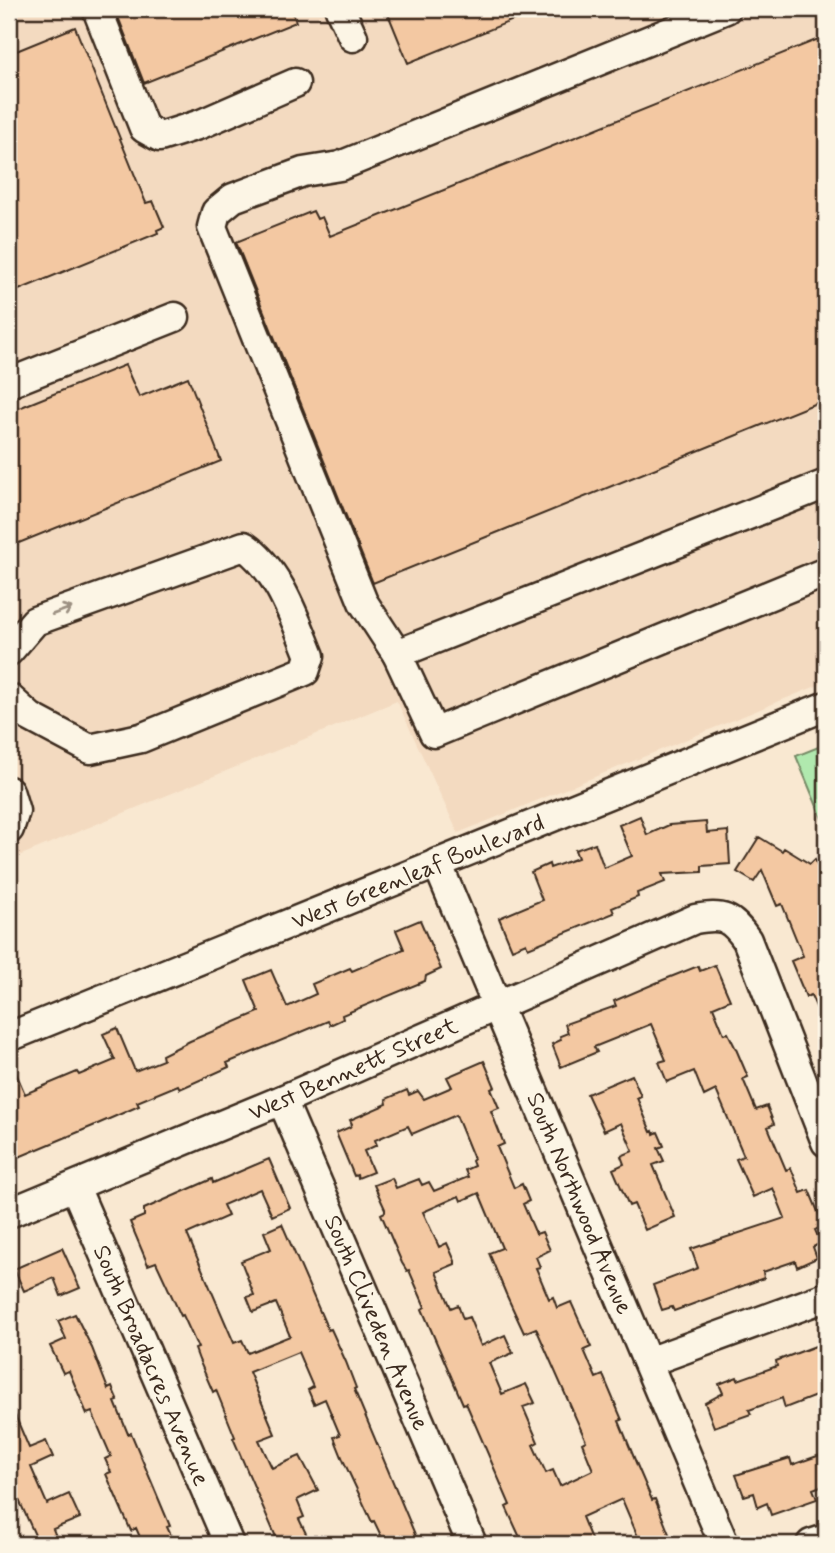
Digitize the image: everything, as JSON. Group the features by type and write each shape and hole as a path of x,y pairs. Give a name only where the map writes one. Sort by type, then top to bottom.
{"street":[{"path":"97,9 144,128 160,137 201,124 295,83"},
{"path":"340,9 353,37"},
{"path":"726,9 340,166 303,172 233,198 216,212 212,227 363,602 397,654 434,733 826,572"},
{"path":"9,383 175,317"},
{"path":"397,654 826,484"},
{"path":"9,651 35,621 244,546 257,555 286,597 310,656 305,671 141,738 90,749 30,717 9,698"},
{"name":"West Greenleaf Boulevard","path":"9,1037 826,706"},
{"path":"9,791 15,811 9,829"},
{"name":"South Northwood Avenue","path":"437,863 724,1544"},
{"name":"West Bennett Street","path":"9,1213 282,1100 695,919 714,915 735,922 747,940 826,1142"},
{"name":"South Cliveden Avenue","path":"282,1100 472,1544"},
{"name":"South Broadacres Avenue","path":"75,1187 229,1544"},
{"path":"648,1362 826,1297"},
{"path":"811,1544 826,1539"}],"shaded area":[{"path":"9,9 826,9 826,682 458,833 397,701 9,860"}],"green space":[{"path":"826,744 826,828 796,756"}],"building":[{"path":"115,9 291,9 296,22 144,83"},
{"path":"386,9 540,9 408,63"},
{"path":"75,27 146,203 153,201 164,227 157,230 158,233 9,294 9,54"},
{"path":"826,36 826,399 373,583 236,242 313,211 317,219 322,217 330,236"},
{"path":"125,365 139,397 188,377 221,461 9,547 9,412"},
{"path":"640,816 647,835 669,825 706,822 707,833 728,831 730,864 702,866 702,872 662,874 665,882 637,893 638,897 612,908 614,913 528,948 526,943 512,949 499,918 542,900 531,872 549,864 550,868 578,858 575,850 595,843 604,868 632,856 619,825"},
{"path":"759,837 810,864 815,859 826,888 826,1030 811,995 806,997 791,961 803,956 782,904 777,906 762,870 754,882 737,872"},
{"path":"420,920 441,969 426,976 425,981 342,1015 343,1019 330,1025 328,1021 227,1063 229,1067 180,1089 178,1085 137,1102 139,1106 93,1126 19,1157 17,1154 9,1157 9,1057 25,1094 77,1072 79,1075 115,1060 103,1034 117,1028 135,1071 163,1060 162,1055 190,1041 259,1012 246,980 271,970 287,1007 316,994 312,984 404,949 396,930"},
{"path":"715,965 730,1000 713,1007 724,1034 728,1033 748,1077 743,1079 756,1110 767,1106 774,1124 768,1127 786,1170 791,1168 801,1193 809,1190 824,1226 815,1230 821,1243 813,1247 817,1258 797,1267 795,1261 763,1272 764,1278 674,1311 672,1307 662,1310 653,1285 698,1268 691,1249 785,1218 773,1188 753,1197 736,1159 744,1156 716,1090 704,1096 694,1071 667,1082 659,1062 666,1060 651,1024 594,1047 597,1052 561,1067 552,1044 568,1033 565,1024 616,1006 614,1001 698,966 700,971"},
{"path":"484,1061 495,1087 491,1089 499,1108 491,1111 504,1144 497,1147 514,1188 522,1184 529,1201 523,1204 536,1234 542,1232 550,1250 536,1257 540,1267 536,1268 549,1299 553,1297 557,1308 571,1302 591,1347 584,1350 596,1378 603,1375 637,1465 652,1500 655,1499 673,1544 641,1544 622,1499 582,1517 593,1544 523,1544 506,1507 510,1505 422,1309 425,1307 381,1214 385,1209 374,1185 392,1178 396,1188 419,1179 422,1185 429,1182 434,1191 468,1177 465,1170 474,1166 474,1159 456,1115 412,1134 408,1126 375,1140 377,1145 364,1151 373,1172 358,1178 357,1175 354,1176 336,1133 350,1127 350,1120 387,1104 386,1099 407,1090 409,1095 418,1091 424,1099 452,1087 447,1077","holes":["479,1193 502,1248 489,1253 506,1294 524,1333 536,1328 586,1441 582,1443 593,1470 560,1486 553,1470 546,1473 533,1445 538,1442 523,1407 535,1403 526,1384 502,1394 489,1363 513,1353 505,1335 481,1346 469,1317 463,1319 458,1305 451,1308 436,1272 455,1264 455,1261 447,1243 439,1247 423,1212 459,1196 461,1201"]},
{"path":"632,1075 641,1096 637,1098 651,1132 658,1132 664,1146 658,1148 664,1161 653,1165 675,1217 645,1230 634,1204 629,1206 613,1169 624,1164 621,1156 633,1151 621,1123 604,1131 587,1094"},
{"path":"269,1159 290,1208 272,1216 260,1189 223,1205 228,1216 187,1234 234,1343 242,1340 248,1353 290,1336 276,1303 253,1312 247,1297 254,1295 241,1261 271,1249 264,1232 282,1224 328,1330 331,1329 346,1362 356,1388 354,1389 419,1544 385,1544 344,1462 334,1437 340,1435 325,1399 314,1404 308,1390 313,1387 298,1352 249,1372 275,1434 259,1440 272,1468 300,1456 318,1490 297,1500 304,1517 299,1519 311,1544 279,1544 233,1438 235,1437 216,1390 213,1392 199,1360 195,1349 198,1348 183,1315 181,1316 156,1262 148,1265 130,1222 144,1216 144,1209 212,1179 213,1183"},
{"path":"62,1248 80,1288 61,1296 54,1278 24,1291 14,1269"},
{"path":"75,1314 108,1389 112,1387 118,1401 115,1402 128,1434 131,1433 175,1544 143,1544 136,1528 131,1531 106,1474 111,1472 105,1459 111,1456 92,1412 87,1414 69,1371 63,1373 50,1346 66,1339 58,1321"},
{"path":"826,1342 826,1392 785,1408 782,1398 749,1410 751,1414 714,1427 705,1403 723,1393 719,1384 777,1366 776,1361"},
{"path":"9,1401 29,1448 46,1441 53,1457 31,1467 47,1504 69,1494 80,1518 53,1529 59,1544 39,1544 9,1478"},
{"path":"826,1453 826,1484 813,1489 817,1499 771,1515 767,1503 758,1507 754,1493 744,1496 736,1475 790,1458 792,1465"}]}
